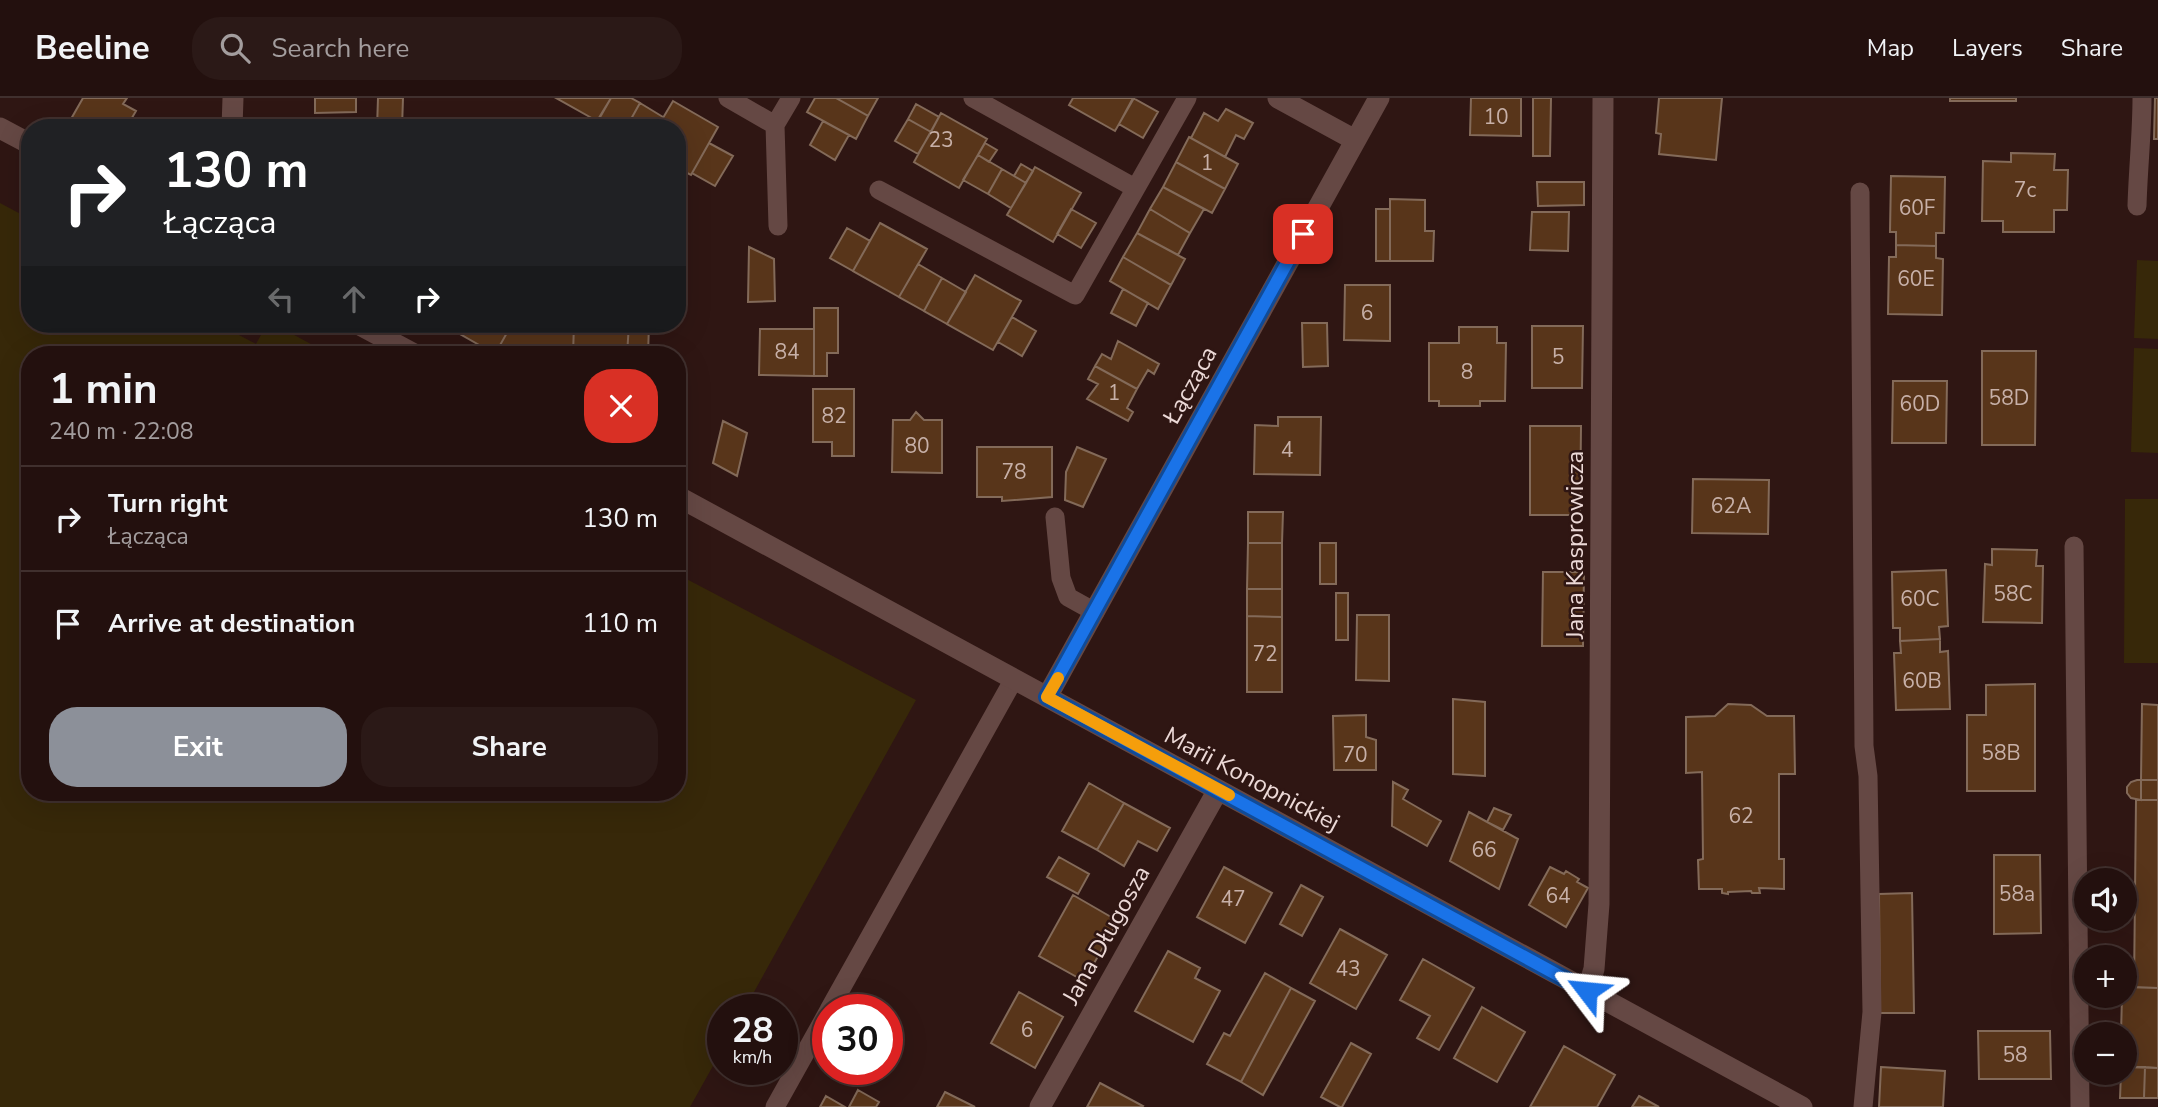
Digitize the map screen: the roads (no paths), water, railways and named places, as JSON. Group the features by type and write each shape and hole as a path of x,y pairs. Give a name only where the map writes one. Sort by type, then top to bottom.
{"street":[{"path":"232,119 233,98"},
{"path":"1278,98 1356,140"},
{"name":"Łącząca","path":"1047,697 1379,98"},
{"name":"Jana Kasprowicza","path":"1587,991 1594,970 1599,904 1603,98"},
{"path":"0,128 21,139"},
{"path":"375,333 399,346"},
{"name":"Marii Konopnickiej","path":"686,501 1802,1107"},
{"name":"Jana Długosza","path":"1040,1107 1218,790"}],"lane":[{"path":"727,98 775,125"},
{"path":"778,226 775,125 791,98"},
{"path":"973,98 1135,188"},
{"path":"879,190 1075,295 1186,98"},
{"path":"2137,206 2143,98"},
{"path":"1860,192 1864,746 1868,776 1872,1012 1863,1107"},
{"path":"1055,517 1061,578 1068,597 1095,612"},
{"path":"2074,546 2080,1107"},
{"path":"838,994 1014,679"},
{"path":"775,1107 812,1040"}]}
